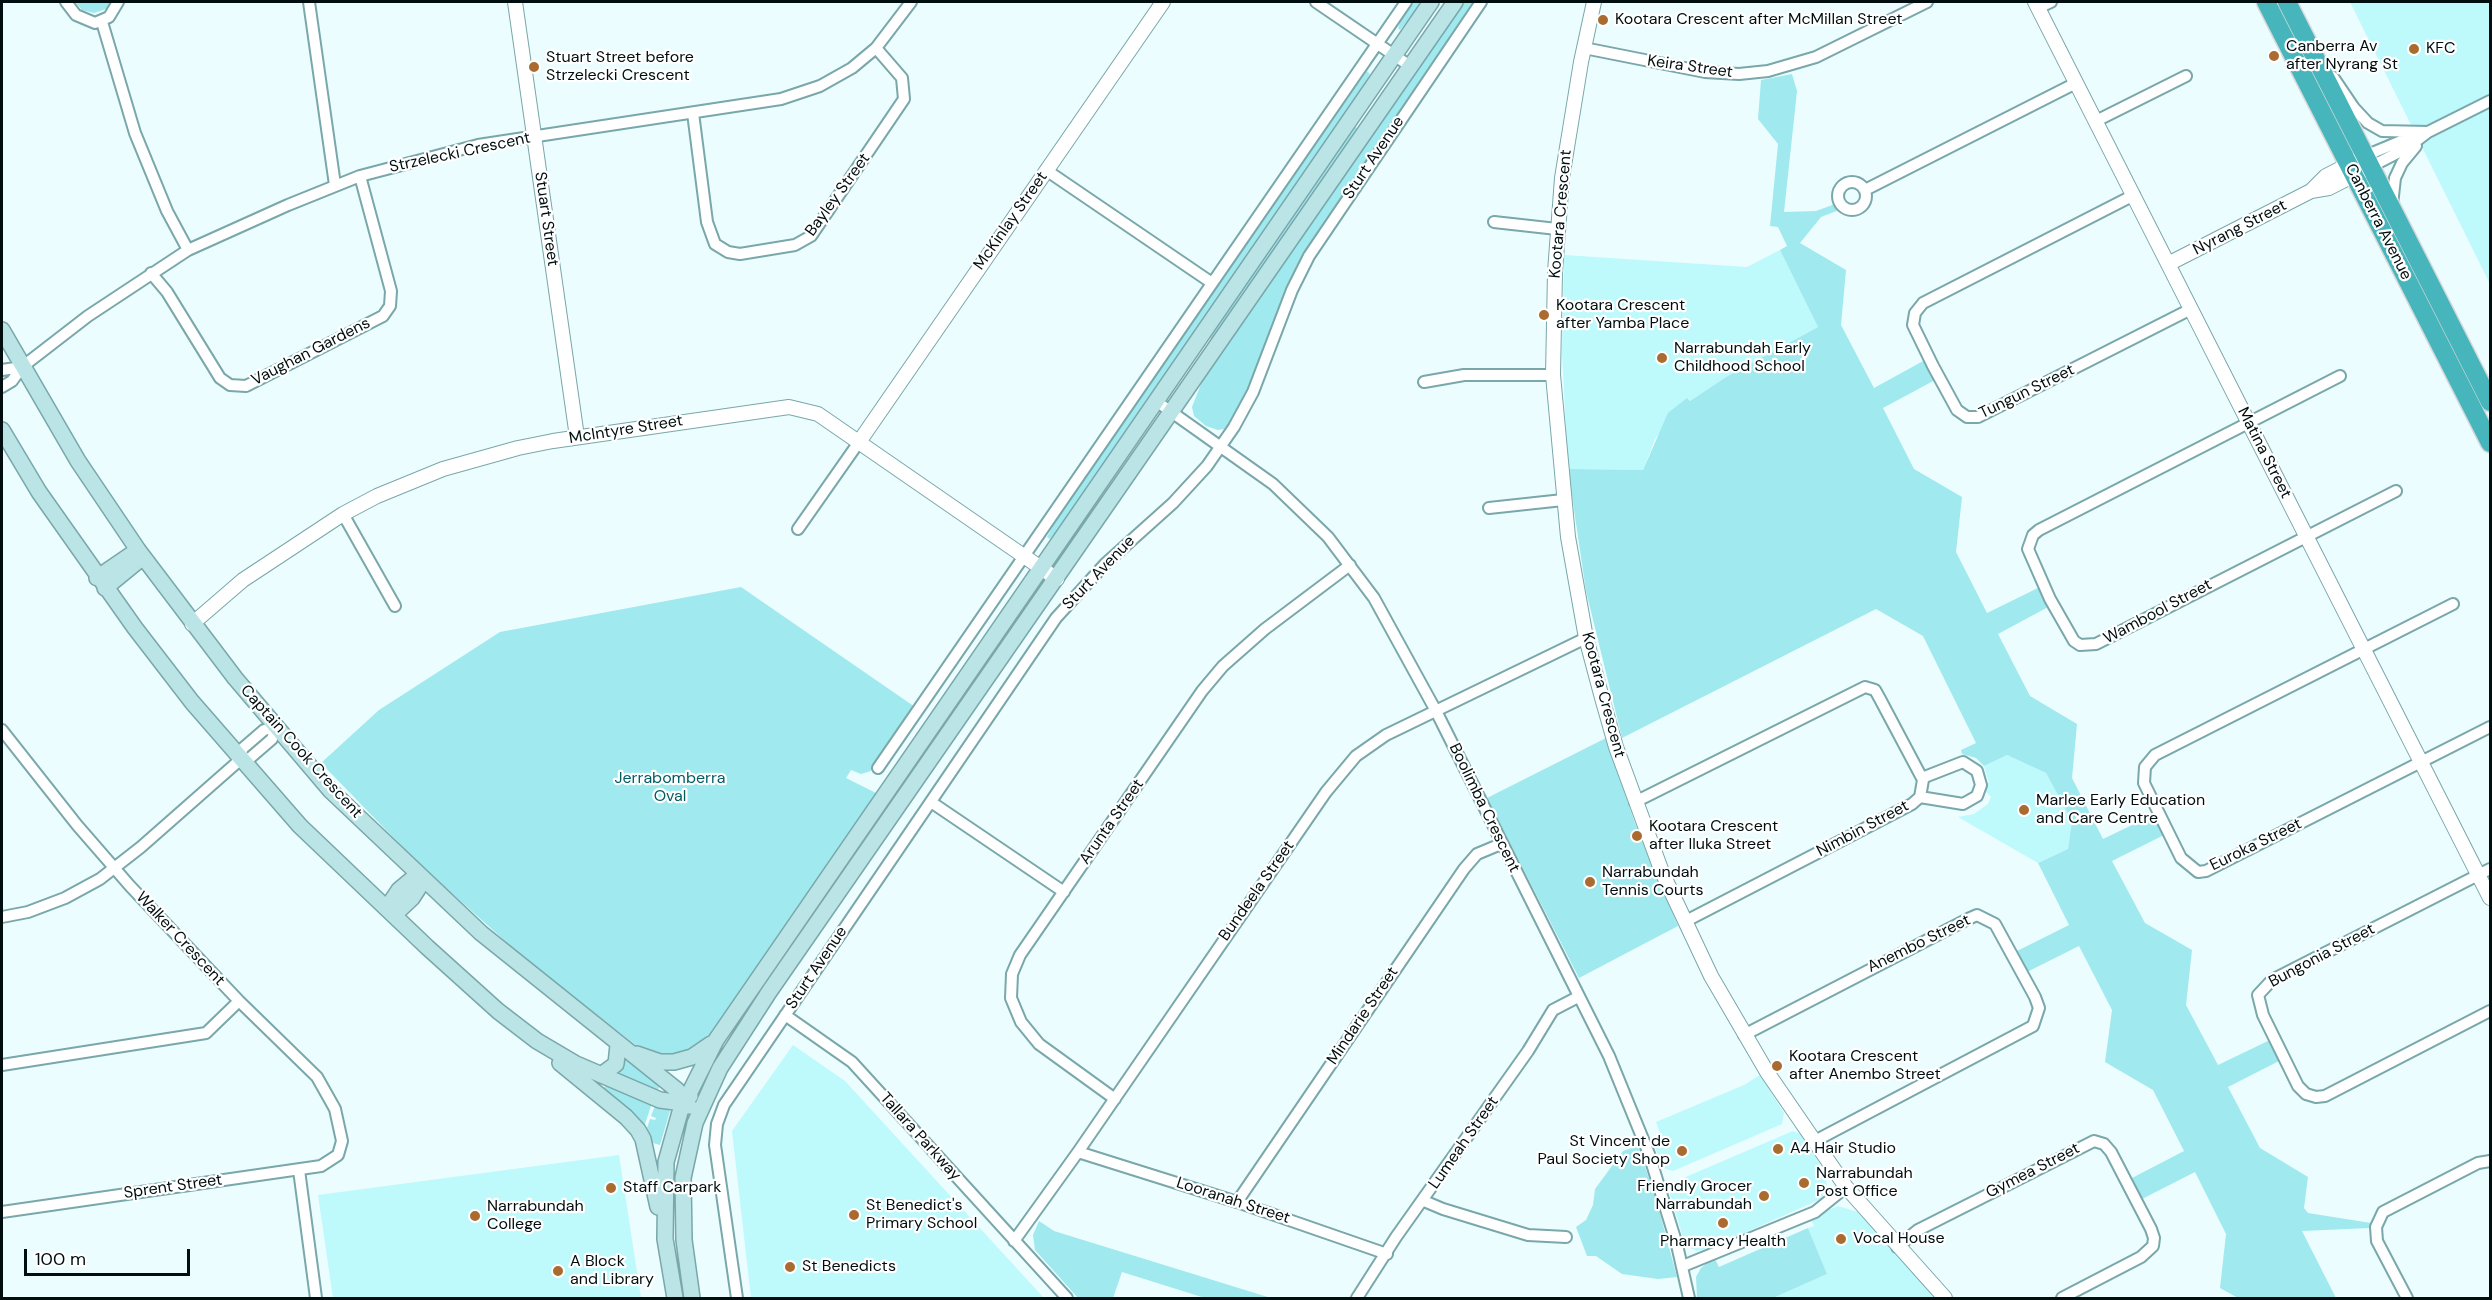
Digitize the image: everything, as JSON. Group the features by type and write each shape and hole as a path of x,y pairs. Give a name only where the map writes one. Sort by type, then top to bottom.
{"highway":[{"name":"Canberra Avenue","path":"2266,2 2360,166 2392,210 2490,402"},
{"name":"Canberra Avenue","path":"2287,2 2310,46 2360,166 2490,443"}],"main road":[{"path":"665,1236 665,1173 670,1142 685,1100 716,1040 1431,2"},
{"name":"Sturt Avenue","path":"692,1299 682,1206 683,1178 695,1123 720,1068 769,992 1455,2"},
{"name":"Captain Cook Crescent","path":"2,330 78,461 140,554 192,624 330,790 420,878 509,958 685,1100 695,1123"},
{"path":"2,430 101,583 192,702 300,826 515,1026 626,1117 638,1130 643,1139 665,1236 675,1299"},
{"path":"101,583 140,554"},
{"path":"390,912 402,887 420,878"},
{"path":"515,1026 559,1055 660,1100 671,1102 685,1100 702,1088 728,1045 769,992"},
{"path":"601,1075 616,1064 618,1045 653,1060 672,1063 692,1057 716,1040"}],"street":[{"path":"66,2 76,15 89,22 102,22 114,11 118,2"},
{"path":"309,2 335,185"},
{"name":"Stuart Street","path":"515,2 577,437"},
{"name":"Strzelecki Crescent","path":"2,387 12,381 22,367 88,316 188,250 335,185 360,176 478,145 781,99 820,86 852,68 876,48 911,2"},
{"name":"McKinlay Street","path":"859,442 1163,2"},
{"path":"1316,2 1410,66"},
{"path":"878,768 1406,2"},
{"name":"Sturt Avenue","path":"737,1299 715,1145 717,1124 724,1105 1056,618 1105,564 1173,503 1220,446 1253,392 1288,300 1309,256 1481,2"},
{"name":"Kootara Crescent","path":"1594,2 1562,178 1557,229 1553,375 1563,500 1586,638 1616,747 1635,802 1662,872 1711,976 1744,1035 1813,1142 1846,1187 1945,1299"},
{"name":"Keira Street","path":"1584,48 1699,72 1756,73 1816,57 1927,2"},
{"name":"Matina Street","path":"2051,2 2036,5 2422,762 2485,872 2490,898"},
{"path":"102,22 135,133 167,211 188,250"},
{"path":"2310,46 2354,108 2368,123 2382,130 2428,132"},
{"name":"Bayley Street","path":"693,113 707,222 716,244 728,252 740,254 802,243 815,230 904,99 902,78 876,48"},
{"path":"2096,121 2186,76"},
{"path":"1865,190 2076,82"},
{"name":"Nyrang Street","path":"2168,264 2311,191 2329,188 2401,139 2428,132 2490,100"},
{"path":"2392,210 2395,178 2402,163 2428,132"},
{"path":"1046,170 1212,283"},
{"name":"Vaughan Gardens","path":"151,273 167,292 220,378 230,385 246,386 383,316 390,306 391,291 360,176"},
{"name":"Tungun Street","path":"2134,195 1923,303 1915,313 1913,325 1957,410 1967,417 1976,418 2191,309"},
{"path":"1494,222 1557,229"},
{"name":"Strzelecki Crescent","path":"2,370 22,367"},
{"path":"1425,382 1464,375 1553,375"},
{"path":"2248,423 2340,376"},
{"name":"Boolimba Crescent","path":"1156,402 1273,484 1302,510 1350,565 1374,598 1436,711 1609,1056 1635,1113 1683,1266 1689,1299"},
{"name":"McIntyre Street","path":"192,624 243,580 343,514 377,496 443,469 518,447 789,406 810,410 1057,579"},
{"name":"Wambool Street","path":"2248,423 2033,535 2028,549 2050,599 2074,641 2080,645 2096,644 2306,536"},
{"path":"798,529 859,442"},
{"path":"2306,536 2396,491"},
{"path":"1489,508 1563,500"},
{"path":"343,514 394,606"},
{"name":"Arunta Street","path":"1115,1099 1039,1044 1021,1022 1011,998 1012,974 1020,955 1202,691 1223,666 1265,628 1350,565"},
{"path":"2365,648 2453,604"},
{"name":"Bundeela Street","path":"1014,1241 1334,783 1356,756 1386,735 1586,638"},
{"name":"Euroka Street","path":"2365,648 2148,760 2143,775 2144,783 2181,858 2198,872 2206,871 2422,762"},
{"path":"1635,802 1866,687 1875,690 1922,778 1963,762 1977,771 1981,785 1977,796 1963,804 1920,797"},
{"path":"2,916 28,912 65,898 115,868 241,759 242,749 264,730 276,727"},
{"path":"2422,762 2490,727"},
{"name":"Walker Crescent","path":"2,730 77,825 115,868 239,1001 318,1077 338,1115 342,1138 340,1152"},
{"name":"Nimbin Street","path":"1686,921 1912,804 1920,797 1922,778"},
{"path":"931,802 1064,892"},
{"name":"Mindarie Street","path":"1237,1202 1464,869 1477,854 1501,844"},
{"name":"Bungonia Street","path":"2485,872 2272,980 2259,995 2263,1015 2298,1086 2306,1094 2316,1097 2325,1096 2490,1011"},
{"name":"Anembo Street","path":"1744,1035 1977,915 1995,924 2035,997 2039,1008 2033,1026 1813,1142"},
{"name":"Lumeah Street","path":"1357,1299 1553,1010 1578,997"},
{"path":"2,1065 207,1033 239,1001"},
{"name":"Tallara Parkway","path":"785,1015 852,1062 1067,1299"},
{"name":"Gymea Street","path":"1897,1247 1927,1224 2094,1141 2104,1144 2111,1152 2151,1229 2154,1238 2153,1246 2141,1257 2062,1299"},
{"name":"Sprent Street","path":"2,1212 298,1170 324,1165 340,1152"},
{"name":"Looranah Street","path":"1078,1152 1237,1202 1387,1254"},
{"path":"2407,1299 2377,1241 2376,1227 2383,1212 2478,1162 2490,1161"},
{"path":"298,1170 316,1299"},
{"path":"1683,1266 1815,1212 1846,1187"},
{"path":"1424,1201 1528,1235 1566,1237"}],"shaded area":[{"path":"2350,2 2490,2 2490,284"},
{"name":"Narrabundah Early Childhood School","path":"1780,250 1818,327 1726,377 1690,401 1688,398 1655,439 1643,470 1568,469 1562,352 1564,255 1747,267"},
{"name":"Marlee Early Education and Care Centre","path":"2007,755 2046,773 2072,821 2068,849 2038,863 1958,817 1974,814 1988,804 1991,797 1984,789 1989,782 1984,766"},
{"name":"St Benedict's Primary School","path":"793,1045 845,1081 1044,1298 751,1298 732,1131"},
{"path":"1760,1075 1784,1113 1782,1124 1673,1171 1663,1168 1654,1145 1663,1141 1656,1122 1744,1085"},
{"path":"1793,1131 1800,1134 1825,1172 1827,1186 1821,1199 1708,1249 1697,1251 1688,1247 1684,1241 1670,1194 1674,1182"},
{"name":"Narrabundah College","path":"619,1155 641,1298 333,1298 318,1195"},
{"path":"1838,1206 1858,1212 1935,1298 1773,1298 1827,1274 1808,1228 1814,1226 1810,1217"}],"green space":[{"path":"75,2 113,2 106,9 94,13 82,10"},
{"path":"1412,2 1423,2 1400,30 1398,28 1402,17"},
{"path":"1463,2 1475,2 1324,222 1301,262 1272,326 1254,376 1231,422 1224,429 1218,430 1206,426 1194,416 1192,407 1203,379"},
{"path":"1367,71 1370,74 1364,86 1065,522 1050,539 1047,537 1062,510"},
{"path":"1792,74 1797,91 1784,212 1816,211 1835,204 1839,210 1821,217 1800,243 1846,270 1841,325 1874,388 1925,360 1935,380 1883,408 1914,469 1962,497 1956,552 1987,613 2040,587 2050,606 1998,634 2030,696 2077,724 2072,778 2103,839 2155,814 2166,834 2112,861 2145,923 2192,950 2186,1005 2218,1065 2270,1040 2281,1060 2228,1087 2260,1148 2308,1177 2304,1208 2308,1213 2371,1223 2370,1228 2302,1231 2336,1298 2238,1298 2220,1288 2226,1234 2195,1172 2142,1199 2132,1178 2184,1151 2153,1090 2105,1062 2112,1010 2079,946 2027,972 2017,951 2069,925 2038,863 2068,849 2072,821 2046,773 2007,755 1984,766 1976,758 1962,754 1961,750 1976,743 1923,636 1876,609 1622,738 1586,591 1568,469 1643,470 1668,413 1687,398 1690,401 1726,377 1818,327 1780,250 1787,246 1778,227 1770,226 1778,144 1758,119 1761,80"},
{"path":"1353,126 1359,129 1214,341 1209,337"},
{"name":"Jerrabomberra Oval","path":"741,587 915,707 871,771 861,774 851,770 846,778 878,794 705,1042 673,1059 642,1050 522,956 418,863 321,763 379,710 500,632"},
{"path":"1001,637 1006,641 765,991 745,1015 742,1013"},
{"path":"1606,738 1635,823 1678,926 1579,978 1487,798"},
{"path":"624,1057 661,1083 657,1092 613,1075"},
{"path":"608,1084 652,1103 643,1130 602,1089"},
{"path":"656,1103 670,1111 660,1145 653,1143 647,1128 650,1119 655,1120 656,1118 651,1116"},
{"path":"1638,1146 1656,1199 1677,1277 1658,1279 1622,1274 1596,1256 1587,1256 1576,1227 1586,1220 1593,1205 1595,1189 1623,1151"},
{"path":"1039,1221 1054,1231 1271,1298 1205,1298 1122,1272 1113,1298 1078,1298 1035,1250 1033,1235"},
{"path":"1808,1228 1827,1274 1773,1298 1697,1298 1696,1277 1701,1268 1710,1261 1715,1259 1719,1267"}],"place":[{"name":"Kootara Crescent after McMillan Street","path":"1603,20"},
{"name":"KFC","path":"2414,49"},
{"name":"Canberra Av after Nyrang St","path":"2274,56"},
{"name":"Stuart Street before Strzelecki Crescent","path":"534,67"},
{"name":"Kootara Crescent after Yamba Place","path":"1544,315"},
{"name":"Narrabundah Early Childhood School","path":"1662,358"},
{"name":"Marlee Early Education and Care Centre","path":"2024,810"},
{"name":"Kootara Crescent after Iluka Street","path":"1637,836"},
{"name":"Narrabundah Tennis Courts","path":"1590,882"},
{"name":"Kootara Crescent after Anembo Street","path":"1777,1066"},
{"name":"A4 Hair Studio","path":"1778,1149"},
{"name":"St Vincent de Paul Society Shop","path":"1682,1151"},
{"name":"Narrabundah Post Office","path":"1804,1183"},
{"name":"Staff Carpark","path":"611,1188"},
{"name":"Friendly Grocer Narrabundah","path":"1764,1196"},
{"name":"St Benedict's Primary School","path":"854,1215"},
{"name":"Narrabundah College","path":"475,1216"},
{"name":"Pharmacy Health","path":"1723,1223"},
{"name":"Vocal House","path":"1841,1239"},
{"name":"St Benedicts","path":"790,1267"},
{"name":"A Block and Library","path":"558,1271"}]}
